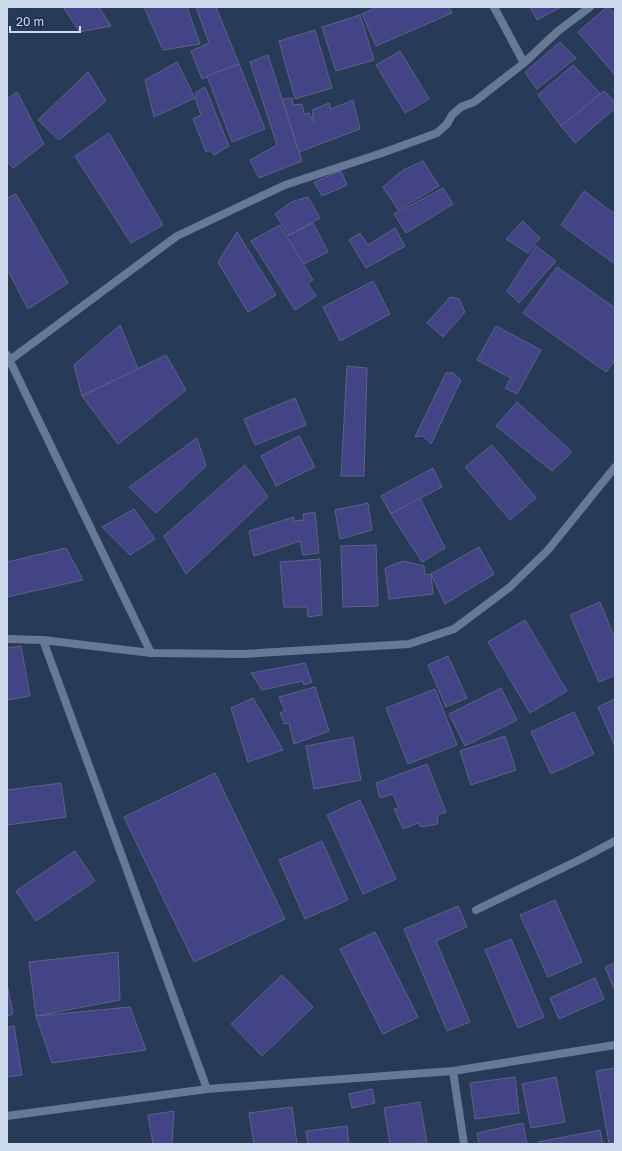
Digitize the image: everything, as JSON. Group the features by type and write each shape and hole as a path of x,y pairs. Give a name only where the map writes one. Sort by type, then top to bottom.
{"street":[{"path":"494,7 524,63"},
{"path":"152,653 8,357 176,236 285,185 437,134 447,124 452,115 461,107 474,102 524,63 558,31 590,7"},
{"path":"7,639 43,640 152,653 243,654 409,644 454,629 510,587 548,550 615,467"},
{"path":"43,640 207,1089"},
{"path":"476,910 615,842"},
{"path":"7,1116 207,1089 453,1071 615,1045"},
{"path":"453,1071 464,1144"}],"building":[{"path":"63,7 99,7 111,26 80,32"},
{"path":"144,7 187,7 200,44 163,50"},
{"path":"196,7 216,7 239,64 202,79 191,51 209,43"},
{"path":"377,7 449,7 452,13 376,46 362,14"},
{"path":"530,7 561,7 537,20"},
{"path":"607,7 609,7 615,14 615,75 578,32"},
{"path":"360,15 374,60 336,71 322,27"},
{"path":"315,30 332,88 295,99 279,41"},
{"path":"560,42 576,58 537,89 525,72"},
{"path":"400,51 429,99 405,113 376,65"},
{"path":"268,55 302,161 259,178 250,160 277,145 250,62"},
{"path":"177,62 195,98 154,117 145,80"},
{"path":"239,64 265,129 232,142 207,76"},
{"path":"573,65 601,94 561,126 538,95"},
{"path":"88,72 106,101 59,140 38,120"},
{"path":"205,87 229,146 214,155 210,150 206,152 193,119 201,115 195,98 197,97 195,93"},
{"path":"604,91 615,102 615,108 575,143 561,126"},
{"path":"17,92 44,144 13,168 7,162 7,99"},
{"path":"292,98 293,105 302,104 304,114 309,113 314,123 312,110 329,103 331,109 353,100 360,129 299,152 282,99"},
{"path":"109,133 163,225 131,243 75,156"},
{"path":"423,161 439,186 398,210 383,187 403,170"},
{"path":"341,171 347,185 322,196 314,182"},
{"path":"443,188 453,204 406,233 394,214"},
{"path":"584,191 615,214 615,264 561,225"},
{"path":"16,194 68,283 28,309 7,269 7,198"},
{"path":"308,197 320,218 289,235 275,214 291,202"},
{"path":"523,221 540,238 528,253 506,239"},
{"path":"313,223 328,252 300,266 285,237"},
{"path":"280,225 313,280 308,284 316,296 295,310 251,241"},
{"path":"395,228 405,246 366,268 349,240 360,233 368,245"},
{"path":"237,232 276,295 248,312 218,262"},
{"path":"536,246 556,261 519,303 507,291"},
{"path":"557,267 615,308 615,360 606,372 523,313"},
{"path":"373,281 390,314 340,341 323,307"},
{"path":"450,297 459,299 465,312 443,337 427,323"},
{"path":"120,325 138,369 82,396 74,365"},
{"path":"496,326 541,350 517,394 505,388 511,378 477,360"},
{"path":"166,355 186,390 118,444 82,396"},
{"path":"347,366 367,368 364,476 341,476"},
{"path":"446,373 453,373 461,380 431,444 423,436 415,437"},
{"path":"295,398 306,425 255,445 244,419"},
{"path":"517,402 572,452 552,471 496,426"},
{"path":"299,436 315,467 276,486 261,456"},
{"path":"197,438 206,466 156,513 129,487"},
{"path":"492,445 536,498 510,520 465,467"},
{"path":"245,465 268,497 186,574 164,536"},
{"path":"433,468 442,487 391,514 381,496"},
{"path":"420,498 445,548 422,562 391,514"},
{"path":"368,503 372,530 340,539 335,510"},
{"path":"134,509 155,539 130,555 102,527"},
{"path":"315,512 319,553 303,555 300,541 254,556 249,531 294,517 294,521 304,520 303,514"},
{"path":"376,545 378,606 343,607 341,546"},
{"path":"479,547 494,574 445,604 431,574"},
{"path":"66,548 83,580 7,597 7,562"},
{"path":"320,559 322,615 308,617 307,607 284,607 280,562"},
{"path":"403,561 424,566 425,575 431,574 433,594 389,599 385,568"},
{"path":"600,602 615,639 615,675 599,682 570,615"},
{"path":"525,620 567,691 530,713 488,642"},
{"path":"21,646 30,696 7,700 7,648"},
{"path":"448,656 467,698 446,707 428,665"},
{"path":"305,663 312,682 304,685 303,681 262,690 251,673"},
{"path":"315,687 329,731 294,744 289,723 284,724 280,713 285,711 279,697"},
{"path":"501,688 517,720 465,746 449,714"},
{"path":"435,689 457,745 408,764 386,708"},
{"path":"253,698 283,750 248,762 231,708"},
{"path":"615,699 615,746 598,707"},
{"path":"574,712 594,754 551,774 531,732"},
{"path":"505,736 516,770 471,785 460,751"},
{"path":"353,737 361,780 314,789 306,746"},
{"path":"427,764 446,812 437,815 438,824 421,827 418,823 403,829 394,809 399,808 393,794 380,798 376,783"},
{"path":"215,773 285,919 194,962 124,817"},
{"path":"61,783 66,817 7,825 7,790"},
{"path":"360,800 396,879 363,894 327,815"},
{"path":"322,841 348,900 305,919 279,860"},
{"path":"75,851 95,881 36,921 16,891"},
{"path":"555,900 582,962 548,977 520,915"},
{"path":"458,906 467,927 436,941 470,1022 447,1031 404,929"},
{"path":"375,932 418,1017 383,1034 340,949"},
{"path":"511,939 544,1017 518,1028 485,950"},
{"path":"118,952 120,1000 36,1016 29,962"},
{"path":"615,963 615,991 605,967"},
{"path":"282,975 313,1007 262,1056 231,1024"},
{"path":"595,978 604,999 559,1019 550,998"},
{"path":"7,984 13,1014 7,1016"},
{"path":"130,1007 146,1050 52,1063 36,1016"},
{"path":"14,1026 22,1075 7,1077 7,1027"},
{"path":"615,1068 615,1144 609,1144 596,1071"},
{"path":"515,1077 519,1113 475,1119 470,1083"},
{"path":"556,1077 565,1122 531,1128 522,1084"},
{"path":"372,1089 375,1103 352,1108 349,1094"},
{"path":"420,1102 427,1143 390,1144 384,1108"},
{"path":"292,1107 297,1144 254,1144 249,1113"},
{"path":"174,1111 172,1144 153,1144 148,1115"},
{"path":"523,1123 527,1144 479,1144 477,1133"},
{"path":"347,1126 349,1144 308,1144 306,1131"},
{"path":"600,1130 603,1144 539,1144 538,1142"}]}
